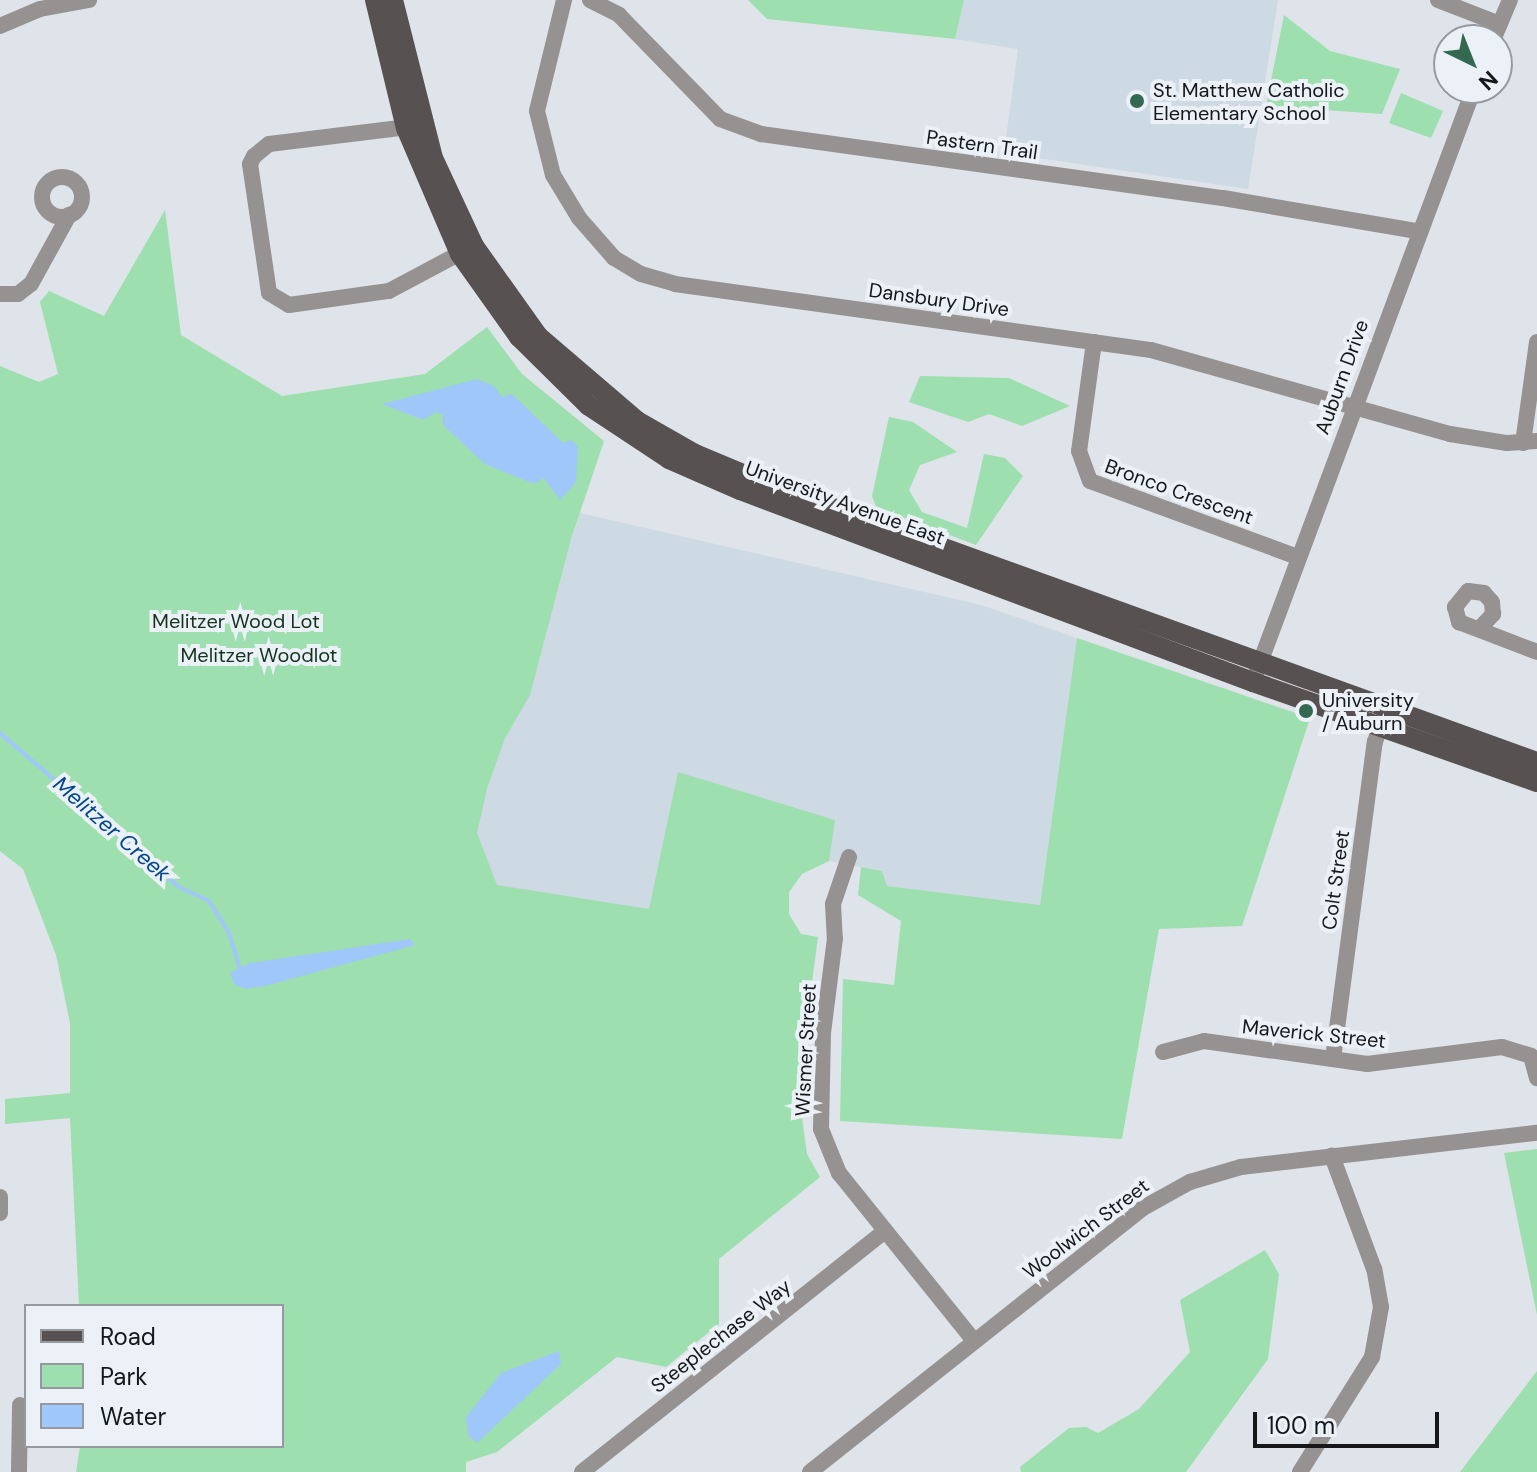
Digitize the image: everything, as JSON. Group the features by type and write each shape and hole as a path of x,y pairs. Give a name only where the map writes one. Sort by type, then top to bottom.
{"main road":[{"name":"University Avenue East","path":"375,0 414,126 489,300 550,370 589,406 669,459 768,502 974,567 1384,716 1537,762"},
{"name":"University Avenue East","path":"393,0 414,126"},
{"name":"University Avenue East","path":"1384,716 1537,782"}],"street":[{"path":"0,26 39,4 89,0"},
{"name":"Dansbury Drive","path":"564,0 537,111 553,175 579,218 614,258 641,274 675,284 1190,358 1450,434 1530,442"},
{"name":"Pastern Trail","path":"590,0 619,15 720,119 761,134 1271,205 1417,231"},
{"path":"1438,0 1500,24 1510,0"},
{"name":"Auburn Drive","path":"1256,672 1417,231 1468,104"},
{"path":"414,126 269,144 254,156 250,164 269,293 289,305 389,291 467,250"},
{"path":"0,294 18,294 31,284 69,215"},
{"name":"Bronco Crescent","path":"1094,342 1079,451 1079,463 1090,481 1298,557"},
{"path":"1530,442 1537,342"},
{"path":"1481,627 1537,652"},
{"name":"Colt Street","path":"1333,1059 1384,716"},
{"name":"Wismer Street","path":"849,857 833,904 835,938 823,1033 821,1129 839,1173 974,1341"},
{"name":"Maverick Street","path":"1163,1052 1204,1041 1333,1059 1391,1063 1502,1047 1531,1056 1537,1078"},
{"name":"Woolwich Street","path":"810,1472 1165,1194 1241,1167 1537,1133"},
{"path":"1300,1472 1372,1357 1381,1307 1374,1269 1332,1156"},
{"path":"0,1197 0,1213"},
{"name":"Steeplechase Way","path":"582,1472 885,1231"},
{"path":"19,1472 20,1405"}],"shaded area":[{"name":"St. Matthew Catholic Elementary School","path":"964,0 1278,0 1248,189 1004,153 1018,49 955,39"},
{"path":"580,513 981,605 1077,638 1040,905 886,886 882,871 829,861 834,820 678,773 649,910 457,879"}],"green space":[{"path":"748,0 964,0 955,39 767,19"},
{"path":"1284,15 1330,51 1400,69 1382,114 1266,106"},
{"path":"1401,93 1443,111 1431,138 1389,123"},
{"name":"Melitzer Woodlot","path":"165,210 181,335 282,396 425,374 487,327 522,374 604,441 571,539 530,695 505,738 487,789 477,833 497,885 649,909 678,772 835,820 829,861 802,874 789,892 789,914 801,934 818,937 798,1088 807,1154 820,1177 719,1259 719,1324 666,1367 617,1357 497,1452 466,1462 466,1472 76,1472 80,1448 284,1448 284,1304 79,1304 70,1118 5,1124 5,1099 70,1093 70,1023 56,955 23,869 0,851 0,366 39,382 58,374 40,302 49,291 104,316"},
{"path":"920,376 1009,378 1070,406 1022,426 989,414 968,422 909,402"},
{"path":"889,417 913,422 957,452 920,465 909,490 922,512 967,528 984,454 1005,458 1023,476 976,545 876,507 872,496"},
{"path":"1077,638 1310,718 1242,926 1159,929 1122,1139 840,1121 843,979 894,985 901,921 858,895 861,867 882,871 887,886 1040,905"},
{"path":"1537,1149 1537,1315 1504,1153"},
{"path":"1265,1250 1279,1274 1268,1359 1186,1472 1021,1472 1020,1467 1069,1428 1086,1427 1098,1433 1139,1409 1190,1352 1180,1300"},
{"path":"1537,1371 1537,1472 1460,1472"}],"water":[{"path":"477,379 494,386 502,397 512,394 563,443 571,440 578,447 576,482 560,500 544,478 534,484 485,464 443,425 443,415 436,412 423,420 382,404"},
{"path":"410,939 415,945 265,986 245,989 234,984 230,973 250,963"},
{"path":"559,1351 561,1364 477,1443 468,1435 466,1417 501,1373"}],"waterway":[{"name":"Melitzer Creek","path":"0,733 179,887 209,901 229,933 240,968"}],"place":[{"name":"St. Matthew Catholic Elementary School","path":"1137,101"},
{"name":"University / Auburn","path":"1306,711"}],"park label":[{"name":"Melitzer Wood Lot","path":"236,621"}]}
